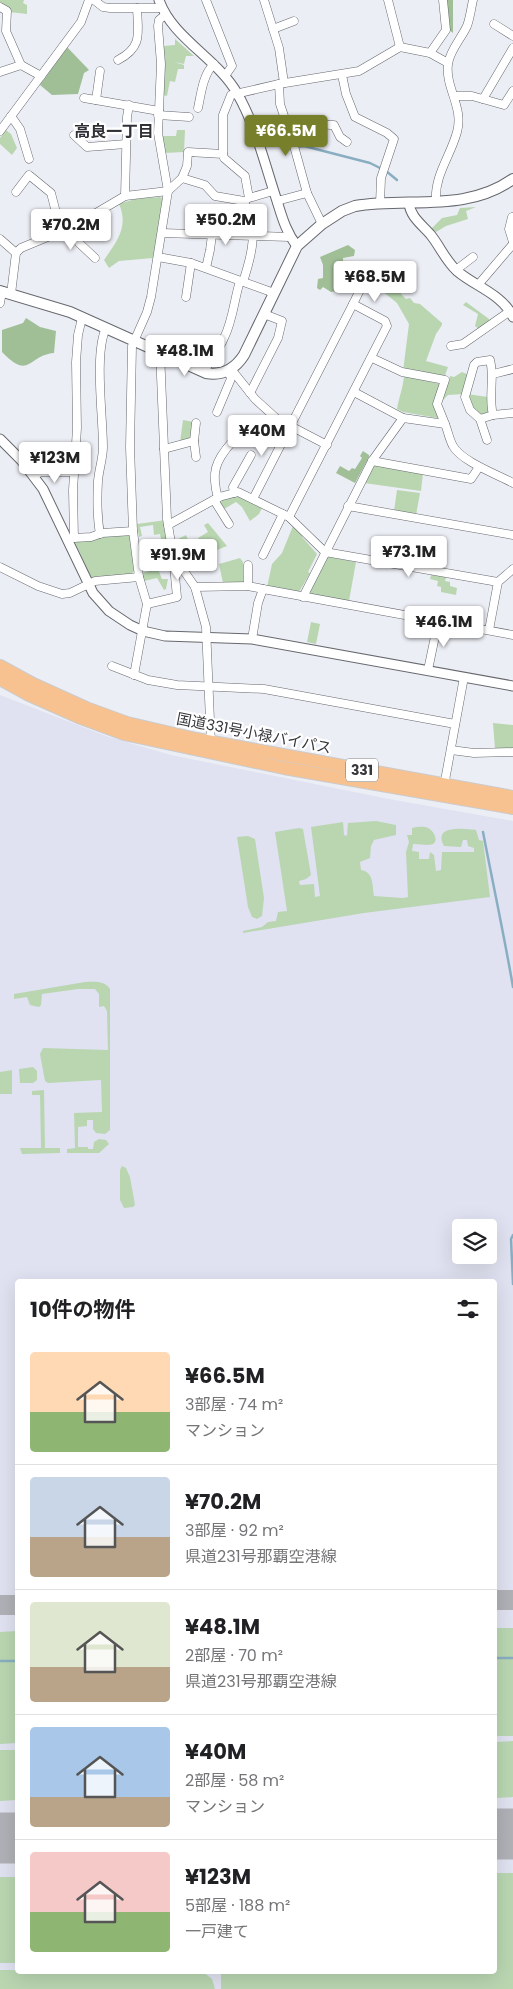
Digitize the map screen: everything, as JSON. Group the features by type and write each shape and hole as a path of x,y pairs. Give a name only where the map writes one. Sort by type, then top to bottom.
{"highway":[{"name":"国道331号小禄バイパス","path":"0,666 33,684 86,708 127,723 211,748 513,808"},
{"name":"国道331号小禄バイパス","path":"0,679 27,694 74,715 124,734 513,797"}],"main road":[{"path":"4,292 53,306 212,374 230,370 244,355 274,293 293,241 350,208 380,204 465,199 484,195 513,179"}],"street":[{"path":"0,131 81,22 89,0"},
{"path":"94,0 103,7 110,8 162,8 225,76 237,93 249,118 273,191 293,241 254,236 162,233"},
{"path":"206,0 232,66 225,76"},
{"path":"388,0 400,46"},
{"path":"430,53 446,30 443,0"},
{"path":"436,201 436,186 458,132 459,115 448,78 448,63 467,25 473,0"},
{"path":"262,1 279,48 282,84 280,104 307,192 322,224"},
{"path":"0,7 7,11 6,31 20,66"},
{"path":"118,60 126,56 136,46 138,38 137,8"},
{"path":"134,675 147,604 138,577 134,531 130,447 132,346 151,297 168,191 158,133 161,64 158,26 162,8"},
{"path":"273,29 294,21"},
{"path":"494,24 513,36"},
{"path":"204,372 224,338 232,316 235,298 251,256 254,236 247,200 245,176 224,158 223,154 223,115 230,96 282,84 359,71 400,46 430,53 448,63"},
{"path":"483,100 513,48"},
{"path":"198,108 205,80 210,68 214,64"},
{"path":"0,72 20,66 41,76"},
{"path":"96,100 100,71"},
{"path":"342,75 346,94 355,117 386,132 394,139 381,178 380,204"},
{"path":"504,105 513,91"},
{"path":"454,96 462,95 513,109"},
{"path":"84,98 189,117"},
{"path":"125,196 129,105"},
{"path":"11,116 20,129 29,159"},
{"path":"287,125 304,120 323,125 334,125 340,137 347,142"},
{"path":"74,135 87,147 126,144"},
{"path":"0,303 16,253 21,248 74,226 125,196 168,191 182,178 187,166 188,152 223,154"},
{"path":"16,192 29,175 46,188 51,193 61,232"},
{"path":"182,178 205,185 215,196 247,200 273,191"},
{"path":"277,201 307,192"},
{"path":"409,203 410,211 432,236 442,253 456,270 499,299 511,314 463,344 451,346"},
{"path":"478,285 513,243 510,228 512,217"},
{"path":"74,226 79,243 95,258"},
{"path":"206,268 212,235"},
{"path":"0,239 16,253"},
{"path":"158,257 191,263 274,293"},
{"path":"456,270 474,257"},
{"path":"186,297 191,263"},
{"path":"254,499 365,280"},
{"path":"263,555 326,445 387,326 385,321 353,304"},
{"path":"250,393 278,338 282,321 264,314"},
{"path":"82,318 78,335 76,362 77,428 74,472 74,538 102,533 134,531"},
{"path":"100,534 97,518 98,480 103,450 100,363 101,342 106,328"},
{"path":"147,604 177,597 164,483 160,352"},
{"path":"372,358 402,372 445,380 437,404 453,446 479,467 513,483"},
{"path":"488,440 480,419 470,410 465,397 474,366 477,362 490,360 493,374 490,396 492,415"},
{"path":"493,374 513,369"},
{"path":"230,370 277,420 326,445"},
{"path":"217,412 230,382 230,370"},
{"path":"354,392 403,418 445,424"},
{"path":"480,419 492,415 513,413"},
{"path":"302,598 372,461 403,418"},
{"path":"196,423 194,441 196,457"},
{"path":"0,439 33,475 53,507 88,584 99,602 119,619 143,631 165,636 252,640 513,686"},
{"path":"164,449 194,441"},
{"path":"228,524 216,499 214,470 221,456 232,442"},
{"path":"234,493 234,487 251,455"},
{"path":"372,461 471,479 479,467"},
{"path":"33,475 42,472 74,472"},
{"path":"168,525 216,499 238,492 286,515 325,552 498,582"},
{"path":"348,506 513,535"},
{"path":"173,555 195,587 207,638 211,748"},
{"path":"248,565 248,586"},
{"path":"0,567 38,586 62,594 70,593 95,581 138,577"},
{"path":"489,630 498,582 513,569"},
{"path":"195,587 248,586 302,598 513,635"},
{"path":"252,640 258,603 263,589"},
{"path":"428,670 438,622"},
{"path":"112,666 134,675 178,685 264,689 455,724"},
{"path":"444,786 464,677"},
{"path":"451,750 474,753 513,752"}],"shaded area":[{"path":"0,695 106,736 171,755 389,799 513,821 513,1989 0,1989"}],"green space":[{"path":"0,0 24,0 23,3 27,5 27,14 9,12 0,4"},
{"path":"445,0 453,0 453,33 449,30"},
{"path":"175,39 194,56 186,56 184,64 174,62 184,65 184,69 178,69 175,82 170,81 167,96 163,95 163,46 175,45"},
{"path":"67,47 89,70 84,73 78,94 52,95 40,85"},
{"path":"6,130 11,134 17,148 12,155 0,144 0,138"},
{"path":"177,130 185,130 184,152 164,153 162,136 176,136"},
{"path":"160,197 163,202 153,258 119,261 109,268 104,260 117,240 122,227 122,212 119,204 135,199"},
{"path":"476,207 466,211 468,219 446,226 436,232 431,229 442,218 457,215 460,208"},
{"path":"348,245 355,250 354,256 343,258 344,278 337,291 331,292 323,287 320,290 317,288 318,279 323,278 323,265 320,257"},
{"path":"398,274 401,282 398,288 402,295 406,299 410,298 414,303 420,304 442,323 426,361 448,367 444,378 403,371 409,324 397,303 381,290 384,286 384,277 394,277"},
{"path":"466,302 490,321 479,329 475,326 478,314 463,305"},
{"path":"26,318 40,327 56,331 54,353 45,355 24,366 18,365 2,352 2,330 23,323"},
{"path":"462,372 469,375 464,394 448,395 443,400 450,376 454,377"},
{"path":"404,376 440,384 440,416 437,418 403,412 397,409"},
{"path":"467,394 488,397 490,413 480,416 470,406"},
{"path":"265,415 274,422 264,444 252,436"},
{"path":"183,420 194,422 192,438 180,442"},
{"path":"363,451 369,457 355,483 336,473 340,466 349,471 352,468 355,469 362,458 360,456"},
{"path":"375,464 423,473 421,491 364,483"},
{"path":"397,490 420,493 416,515 394,511"},
{"path":"238,495 262,508 259,514 250,521 242,507 236,502 224,509 218,500"},
{"path":"166,520 169,543 162,544 160,534 154,535 153,525 140,527 142,536 139,537 137,524"},
{"path":"208,523 227,546 207,554 198,538 208,532 204,525"},
{"path":"293,526 303,535 302,537 317,554 308,572 310,573 299,592 267,587 272,564 282,553"},
{"path":"130,535 135,569 131,575 91,577 74,540"},
{"path":"186,535 192,549 186,552 190,561 187,562 178,539"},
{"path":"240,558 243,562 243,582 223,583 219,564"},
{"path":"326,558 356,562 349,601 311,594 310,592"},
{"path":"158,569 162,579 168,579 166,589 164,590 157,578 144,581 142,573"},
{"path":"431,575 446,577 445,581 450,582 450,586 457,588 456,595 441,592 441,587 437,586 438,581 430,579"},
{"path":"311,622 320,624 316,644 307,642"},
{"path":"493,723 513,725 513,748 495,749"},
{"path":"376,821 396,825 396,835 374,840 371,846 370,858 360,862 361,870 370,876 374,896 408,897 406,852 409,842 407,835 412,835 412,828 422,827 432,831 435,835 435,842 428,845 413,844 412,851 419,852 419,859 429,859 430,852 434,855 436,871 441,870 442,852 474,852 474,848 468,846 467,840 463,840 461,847 444,846 443,834 452,829 476,830 479,840 483,841 490,897 364,913 243,933 243,931 262,927 268,922 276,921 278,912 287,911 275,832 303,829 311,875 299,881 300,885 314,884 315,897 320,896 311,827 343,822 344,835 347,836 348,823"},
{"path":"248,836 255,839 264,898 262,916 257,919 252,917 248,907 237,837"},
{"path":"85,982 102,983 110,989 110,1130 105,1134 96,1133 93,1129 93,1120 87,1120 87,1126 78,1127 78,1147 93,1149 94,1142 99,1139 106,1140 109,1144 99,1153 67,1153 67,1149 75,1148 74,1113 102,1112 101,1080 48,1083 45,1081 40,1054 43,1048 108,1050 107,1011 104,1006 99,1007 99,994 95,989 78,989 42,994 39,1007 30,1005 27,997 14,999 14,994"},
{"path":"33,1067 37,1071 37,1080 33,1083 20,1083 19,1069"},
{"path":"12,1070 12,1094 0,1094 0,1072"},
{"path":"44,1090 45,1148 60,1148 60,1153 22,1154 20,1148 41,1148 40,1095 32,1095 32,1091"},
{"path":"122,1166 126,1168 130,1177 135,1205 133,1207 124,1208 120,1200 120,1170"},
{"path":"497,1628 513,1628 513,1736 497,1736"},
{"path":"15,1631 15,1743 0,1744 0,1632"},
{"path":"513,1741 513,1797 497,1798 497,1742"},
{"path":"0,1750 15,1750 15,1800 0,1801"},
{"path":"497,1873 513,1873 513,1989 221,1989 221,1974 497,1974"},
{"path":"0,1877 15,1877 15,1963 0,1963"},
{"path":"0,1970 15,1970 15,1974 206,1974 212,1979 215,1989 0,1989"}],"waterway":[{"path":"297,147 304,146 370,163 382,169"},
{"path":"386,171 397,180"},
{"path":"483,832 513,987"},
{"path":"513,1235 511,1239 513,1284"},
{"path":"497,1658 513,1658"},
{"path":"0,1661 15,1661"}],"taxiway":[{"path":"497,1600 513,1600"},
{"path":"0,1605 15,1605"}],"runway":[{"path":"497,1834 513,1834"},
{"path":"0,1838 15,1838"}],"district":[{"name":"高良一丁目","path":"114,131"}]}
